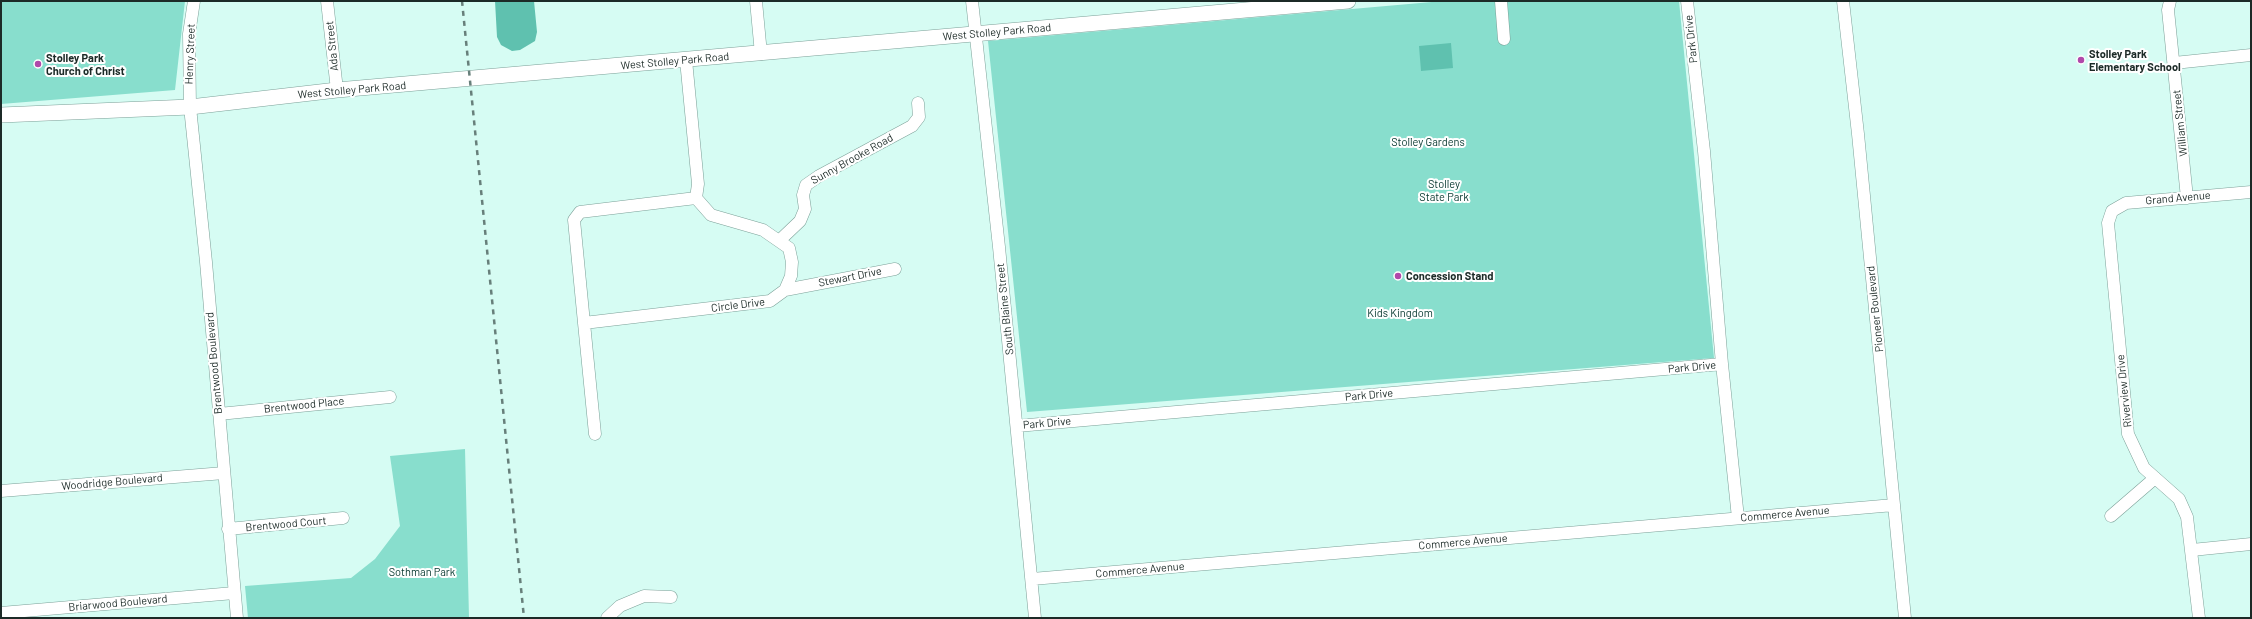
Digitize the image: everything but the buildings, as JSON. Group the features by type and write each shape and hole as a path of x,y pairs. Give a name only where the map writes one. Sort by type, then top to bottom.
{"main road":[{"name":"West Stolley Park Road","path":"1,115 190,107 337,90 761,54 1348,1"}],"street":[{"name":"Henry Street","path":"190,107 189,34 194,1"},
{"name":"Ada Street","path":"327,1 337,90"},
{"path":"756,1 761,54"},
{"name":"South Blaine Street","path":"972,1 1017,426 1035,618"},
{"path":"1501,1 1504,39"},
{"name":"Park Drive","path":"1687,1 1704,151 1722,364 1738,518"},
{"name":"Pioneer Boulevard","path":"1843,1 1858,134 1905,618"},
{"name":"William Street","path":"2170,1 2168,10 2187,198"},
{"path":"2174,63 2251,55"},
{"path":"686,60 698,184 696,198"},
{"name":"Sunny Brooke Road","path":"779,241 800,221 805,209 803,195 806,186 819,176 912,126 919,118 918,102"},
{"name":"Brentwood Boulevard","path":"190,107 207,267 228,529 237,618"},
{"name":"Grand Avenue","path":"2110,215 2112,211 2126,203 2251,192"},
{"path":"696,198 712,215 763,230 789,248 792,262 791,276 785,290"},
{"path":"595,434 574,220 580,212 696,198"},
{"name":"Riverview Drive","path":"2110,215 2108,223 2128,434 2144,468 2179,499 2187,517 2192,550 2196,618"},
{"name":"Stewart Drive","path":"785,290 895,269"},
{"name":"Circle Drive","path":"584,323 770,301 785,290"},
{"name":"Park Drive","path":"1017,426 1722,364"},
{"name":"Brentwood Place","path":"219,414 390,397"},
{"name":"Woodridge Boulevard","path":"1,491 224,473"},
{"path":"2111,516 2155,478"},
{"name":"Commerce Avenue","path":"1032,579 1894,505"},
{"name":"Brentwood Court","path":"228,529 343,518"},
{"path":"2192,550 2251,544"},
{"name":"Briarwood Boulevard","path":"1,613 234,593"},
{"path":"607,618 620,606 644,596 670,597"}],"green space":[{"path":"1,1 185,1 175,90 1,104"},
{"name":"Stolley State Park","path":"1443,1 1679,1 1714,358 1027,412 988,41"},
{"name":"Sothman Park","path":"465,449 469,618 248,618 245,586 351,578 375,559 400,526 390,456"}],"shaded area":[{"path":"495,1 534,1 537,32 535,41 520,50 512,51 501,45 497,37"},
{"path":"1451,43 1453,68 1421,71 1419,46"}],"railway":[{"path":"462,1 524,618"}],"place":[{"name":"Stolley Park Elementary School","path":"2081,60"},
{"name":"Stolley Park Church of Christ","path":"38,64"},
{"name":"Concession Stand","path":"1398,276"}],"park label":[{"name":"Stolley Gardens","path":"1428,142"},
{"name":"Kids Kingdom","path":"1400,313"}]}
